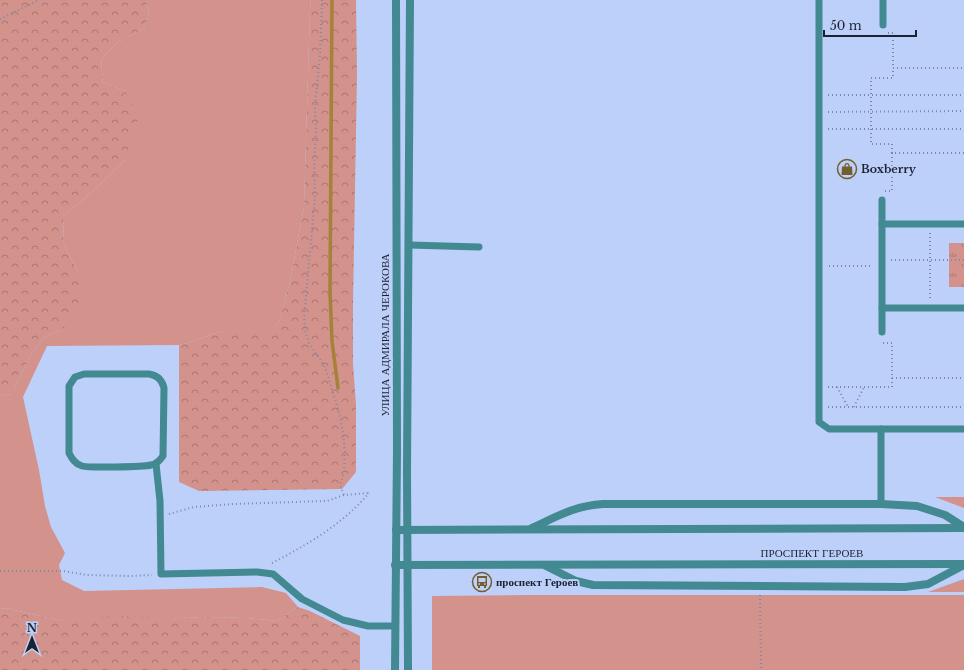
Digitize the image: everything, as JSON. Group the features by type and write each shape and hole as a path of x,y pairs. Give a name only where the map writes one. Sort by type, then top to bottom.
{"street":[{"name":"УЛИЦА АДМИРАЛА ЧЕРОКОВА","path":"395,670 396,0"},
{"name":"УЛИЦА АДМИРАЛА ЧЕРОКОВА","path":"408,670 410,0"},
{"path":"530,529 573,509 589,505 603,504 881,504 917,506 945,515 964,527"},
{"path":"396,530 964,527"},
{"path":"543,565 576,581 593,585 905,587 928,584 964,564"},
{"name":"ПРОСПЕКТ ГЕРОЕВ","path":"395,565 964,564"}],"lane":[{"path":"819,0 819,422 830,429 964,429"},
{"path":"883,0 883,26"},
{"path":"882,200 882,332"},
{"path":"882,224 964,224"},
{"path":"409,246 479,246"},
{"path":"882,308 964,308"},
{"path":"156,464 146,466 83,467 74,461 69,453 69,386 74,377 84,374 149,374 161,380 164,388 163,456 156,464 159,486 161,574 257,572 273,574 302,599 343,620 368,626 395,626"},
{"path":"881,429 881,504"}],"path":[{"path":"0,19 39,0"},
{"path":"322,0 320,55 315,107 315,197 304,318 305,330 309,343 325,367 339,412 343,433 344,452 344,472 340,485 344,495"},
{"path":"882,200 882,191 892,191 892,144 871,144 871,78 893,78 893,33 883,33 883,26"},
{"path":"893,68 964,68"},
{"path":"819,95 964,95"},
{"path":"819,112 964,111"},
{"path":"819,129 964,129"},
{"path":"892,153 964,153"},
{"path":"930,224 930,308"},
{"path":"836,266 930,260 964,260"},
{"path":"819,387 892,387 892,343 882,343 882,332"},
{"path":"892,378 964,378"},
{"path":"837,387 849,407"},
{"path":"854,407 864,387"},
{"path":"819,407 964,407"},
{"path":"160,516 194,508 233,504 327,501 344,495 369,493 358,507 330,529 257,572"},
{"path":"0,571 63,571 87,575 130,576 161,574"},
{"path":"760,595 761,670"}],"green space":[{"path":"0,0 146,0 149,13 145,28 118,42 101,59 103,82 125,91 139,116 125,160 93,191 63,216 64,245 79,274 80,307 64,328 43,338 32,353 11,394 0,396"},
{"path":"146,0 311,0 304,206 290,282 279,322 269,331 222,331 179,345 47,346 23,397 39,470 45,506 51,527 65,553 59,565 62,580 84,591 262,587 286,593 298,607 277,621 247,618 210,617 62,621 6,608 0,609 0,396 11,394 32,353 43,338 64,328 79,274 64,245 63,216 93,191 125,160 125,91 103,82 101,59 118,42 145,28 149,13"},
{"path":"311,0 356,0 357,75 353,364 356,405 356,472 342,489 199,491 179,482 179,345 222,331 268,331 279,322 290,282 304,206"},
{"path":"949,243 964,243 964,287 949,287"},
{"path":"935,497 964,497 964,508"},
{"path":"964,579 964,592 928,592"},
{"path":"964,595 964,670 432,670 432,596"},
{"path":"298,607 310,611 360,636 360,670 0,670 0,609 6,608 62,621 115,616 164,618 247,618 277,621"}],"waterway":[{"path":"332,0 330,292 332,341 338,388"}],"place":[{"name":"Boxberry","path":"847,169"},
{"name":"проспект Героев","path":"482,582"}]}
